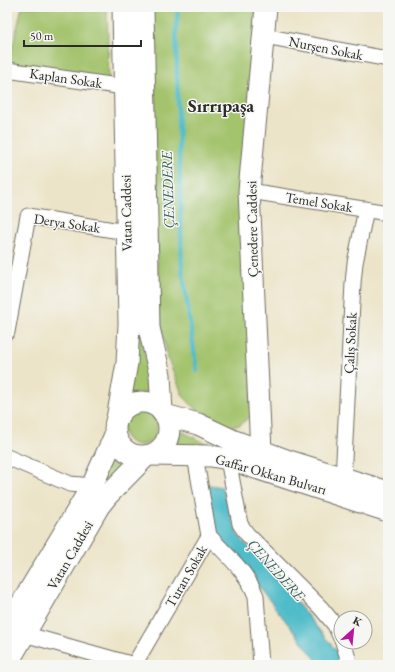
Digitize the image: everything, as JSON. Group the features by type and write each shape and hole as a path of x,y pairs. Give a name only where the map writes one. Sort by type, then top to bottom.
{"main road":[{"name":"Vatan Caddesi","path":"116,427 124,382 129,324 126,232 123,7"},
{"name":"Vatan Caddesi","path":"16,631 99,506 107,496 148,456 158,452 168,439 169,427 164,413 160,375 149,328 143,7"},
{"name":"Çenedere Caddesi","path":"260,460 249,191 266,7"},
{"name":"Vatan Caddesi","path":"7,664 16,631 92,486 122,411 129,406 138,403 147,403 155,406 164,413"},
{"name":"Gaffar Okkan Bulvarı","path":"164,413 198,424 232,440 260,460 388,511"},
{"path":"116,427 118,443 123,449 134,455 148,456"},
{"name":"Gaffar Okkan Bulvarı","path":"148,456 211,456 228,459 260,460 343,478 388,492"}],"street":[{"name":"Nurşen Sokak","path":"264,36 388,60"},
{"name":"Kaplan Sokak","path":"7,70 124,87"},
{"name":"Temel Sokak","path":"249,191 388,213"},
{"name":"Çalış Sokak","path":"343,478 353,283 355,263 366,209"},
{"name":"Derya Sokak","path":"7,332 28,216 126,232"},
{"name":"Turan Sokak","path":"134,665 209,536 195,456"},
{"path":"7,457 70,484 92,486"},
{"path":"228,459 240,524 247,534 321,608 333,623"},
{"path":"209,536 248,579 254,588 256,596 261,665"},
{"path":"16,631 134,665"},
{"path":"345,650 350,665"}],"green space":[{"path":"22,7 107,7 109,85 7,70"},
{"path":"152,7 255,7 252,415 240,425 221,428 205,419 183,396 168,359 158,308"},
{"path":"136,309 148,371 158,395 147,392 129,395"},
{"path":"137,411 143,411 152,416 156,422 156,434 152,440 143,445 137,445 128,440 123,431 123,425 128,416"},
{"path":"179,430 209,445 240,455 174,446"},
{"path":"113,449 118,456 135,463 88,499"}],"water":[{"path":"211,485 222,487 237,534 294,599 333,647 333,650 335,650 342,658 344,665 320,665 252,578 211,535 205,486"}],"waterway":[{"name":"ÇENEDERE","path":"178,7 176,32 182,268 197,371"}],"district":[{"name":"Sırrıpaşa","path":"221,106"}]}
